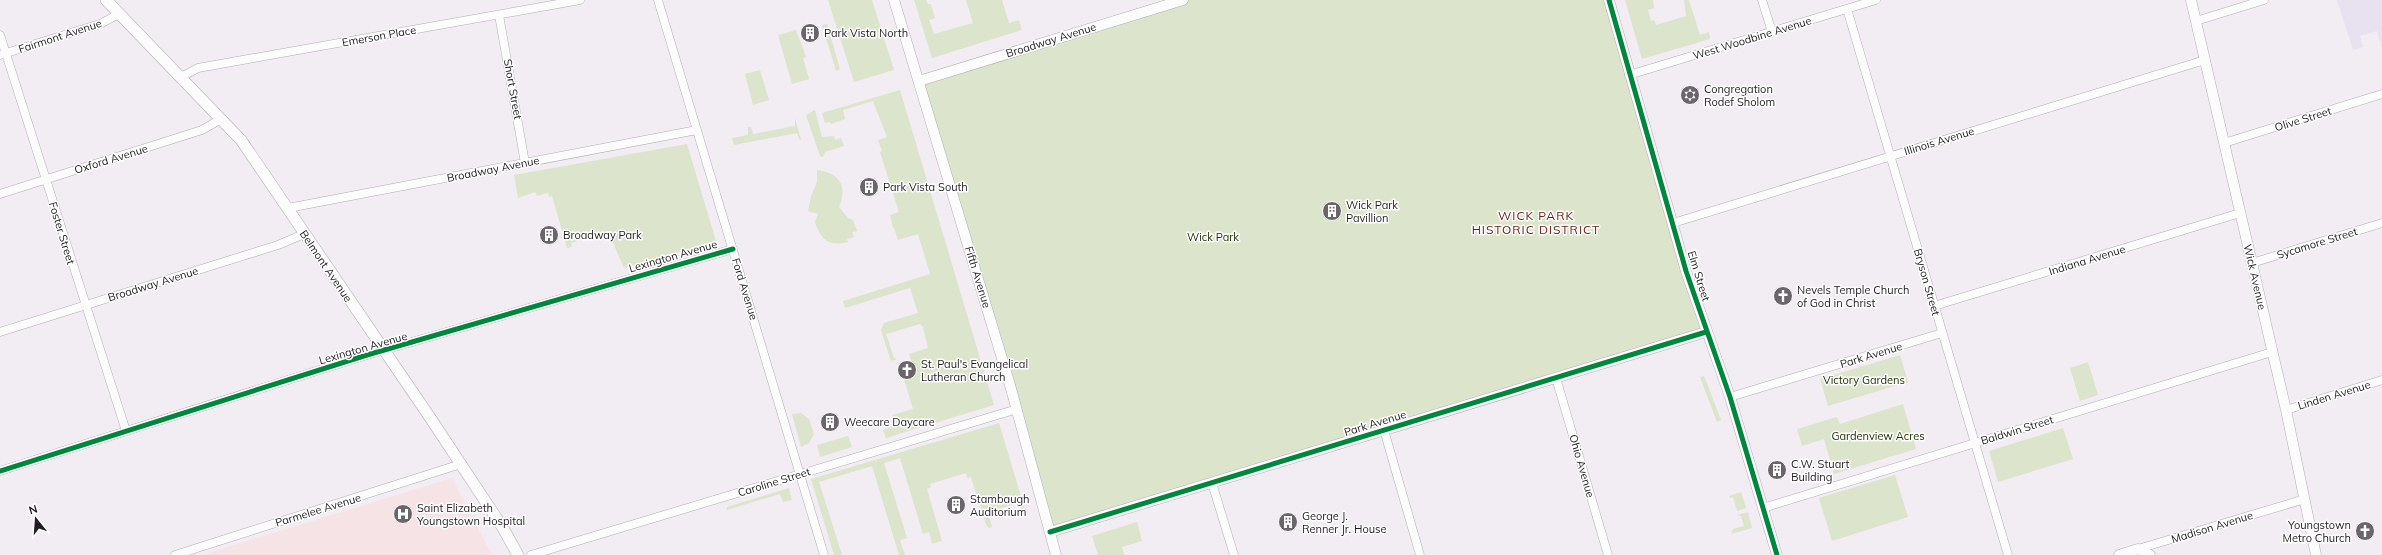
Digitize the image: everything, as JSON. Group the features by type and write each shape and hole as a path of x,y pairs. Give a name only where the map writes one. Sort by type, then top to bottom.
{"main road":[{"name":"Belmont Avenue","path":"106,0 241,140 461,464 503,528 518,555"}],"street":[{"name":"Emerson Place","path":"181,77 198,68 580,0"},
{"name":"Ford Avenue","path":"658,0 824,555"},
{"name":"Fifth Avenue","path":"894,0 1017,409 1056,555"},
{"name":"Broadway Avenue","path":"919,80 1183,0"},
{"name":"Elm Street","path":"1609,0 1672,223 1706,332 1730,397 1777,555"},
{"path":"1762,0 1772,32"},
{"name":"West Woodbine Avenue","path":"1629,75 1876,0"},
{"name":"Wick Avenue","path":"2191,0 2286,410 2316,555"},
{"path":"2196,20 2264,0"},
{"name":"Bryson Street","path":"1847,9 2008,555"},
{"name":"Fairmont Avenue","path":"3,54 100,24 119,14"},
{"name":"Short Street","path":"499,14 525,163"},
{"name":"Foster Street","path":"0,35 3,54 46,179 85,306 126,431"},
{"name":"Illinois Avenue","path":"1672,223 2205,60"},
{"name":"Olive Street","path":"2224,143 2382,94"},
{"name":"Oxford Avenue","path":"0,194 202,130 221,119"},
{"name":"Broadway Avenue","path":"288,208 697,130"},
{"name":"Indiana Avenue","path":"1934,306 2240,213"},
{"name":"Sycamore Street","path":"2252,263 2382,223"},
{"name":"Broadway Avenue","path":"0,332 278,245 304,234"},
{"name":"Lexington Avenue","path":"0,471 383,351 733,249"},
{"name":"Park Avenue","path":"1050,532 1706,332"},
{"name":"Park Avenue","path":"1730,397 1942,334"},
{"name":"Baldwin Street","path":"1763,508 2272,352"},
{"name":"Ohio Avenue","path":"1556,378 1608,555"},
{"name":"Linden Avenue","path":"2286,410 2382,380"},
{"name":"Caroline Street","path":"531,555 1017,409"},
{"path":"1384,430 1420,555"},
{"name":"Parmelee Avenue","path":"175,555 461,464"},
{"path":"1212,483 1234,555"},
{"name":"Madison Avenue","path":"2119,555 2304,499"},
{"path":"2138,549 2150,555"}],"shaded area":[{"path":"2337,0 2382,0 2382,48 2377,31 2360,36 2363,47 2353,50"},
{"name":"Saint Elizabeth Youngstown Hospital","path":"452,478 492,555 202,555"}],"green space":[{"path":"828,0 872,0 894,70 854,82"},
{"path":"914,0 926,0 928,4 931,4 935,18 929,20 934,34 973,23 966,0 1002,0 1009,23 1019,20 1022,30 932,58"},
{"name":"Wick Park","path":"1183,0 1609,0 1706,332 1050,532 919,81"},
{"path":"1625,0 1653,0 1654,8 1648,10 1651,21 1654,20 1656,25 1686,16 1684,0 1689,0 1700,35 1709,32 1710,39 1642,59"},
{"path":"827,24 840,69 836,71 822,25"},
{"path":"796,30 806,57 803,58 809,79 792,84 778,35"},
{"path":"760,70 769,100 753,105 745,74"},
{"path":"900,90 994,405 886,438 883,430 895,426 892,415 913,409 904,379 906,374 915,371 909,354 928,348 923,327 920,324 886,334 894,358 897,359 891,361 881,330 884,323 918,313 910,288 845,308 843,301 930,274 918,234 898,240 893,228 890,215 899,212 880,152 882,151 878,140 887,137 873,101 843,110 845,119 831,124 830,122 825,123 822,113"},
{"path":"815,110 822,137 834,136 835,140 841,138 844,146 825,152 823,157 820,156 806,115"},
{"path":"795,118 801,140 799,139 797,133 734,145 732,138 748,135 748,127 751,127 753,134 795,126"},
{"path":"687,144 716,241 624,268 609,234 605,235 604,233 571,243 572,247 567,248 552,196 549,197 548,193 537,196 535,192 518,198 514,175"},
{"path":"817,170 831,174 840,181 842,186 842,199 839,207 848,218 853,220 857,231 852,232 854,237 847,239 848,242 836,244 823,238 815,222 818,214 808,211 811,196 817,182"},
{"name":"Victory Gardens","path":"1900,355 1908,382 1828,406 1820,379"},
{"path":"2088,362 2098,395 2080,401 2070,368"},
{"path":"1704,376 1721,420 1717,422 1700,377"},
{"name":"Gardenview Acres","path":"1903,404 1916,449 1834,474 1824,439 1802,446 1797,429 1837,417 1840,424"},
{"path":"801,413 809,419 814,434 809,443 801,447 792,414"},
{"path":"999,423 1026,513 1023,514 1019,503 988,512 992,527 989,528 986,525 971,477 967,478 966,473 930,484 931,487 927,489 942,541 932,544 929,532 923,534 900,458 884,463 907,538 900,540 905,555 899,555 872,466 819,482 842,555 834,555 811,479"},
{"path":"2063,428 2073,459 1998,482 1989,451"},
{"path":"848,436 852,447 820,457 817,445"},
{"path":"1895,475 1908,517 1832,541 1819,498"},
{"path":"789,488 792,500 783,502 780,494 727,510 727,507"},
{"path":"1741,492 1746,508 1737,511 1733,497 1730,498 1729,496"},
{"path":"1748,512 1752,528 1731,534 1733,529 1744,526 1741,516 1737,515"},
{"path":"1137,522 1142,541 1122,547 1124,555 1098,555 1092,536"}],"cycle path":[{"path":"1609,0 1686,271 1730,397 1777,555"},
{"path":"0,471 367,355 733,249"},
{"path":"1050,532 1706,332"}],"place":[{"name":"Park Vista North","path":"810,33"},
{"name":"Congregation Rodef Sholom","path":"1690,95"},
{"name":"Park Vista South","path":"869,187"},
{"name":"Wick Park Pavillion","path":"1332,211"},
{"name":"Broadway Park","path":"549,235"},
{"name":"Nevels Temple Church of God in Christ","path":"1783,296"},
{"name":"St. Paul's Evangelical Lutheran Church","path":"907,370"},
{"name":"Weecare Daycare","path":"830,422"},
{"name":"C.W. Stuart Building","path":"1777,470"},
{"name":"Stambaugh Auditorium","path":"956,505"},
{"name":"Saint Elizabeth Youngstown Hospital","path":"403,514"},
{"name":"George J. Renner Jr. House","path":"1288,522"},
{"name":"Youngstown Metro Church","path":"2365,531"}],"district":[{"name":"WICK PARK HISTORIC DISTRICT","path":"1536,222"}]}
